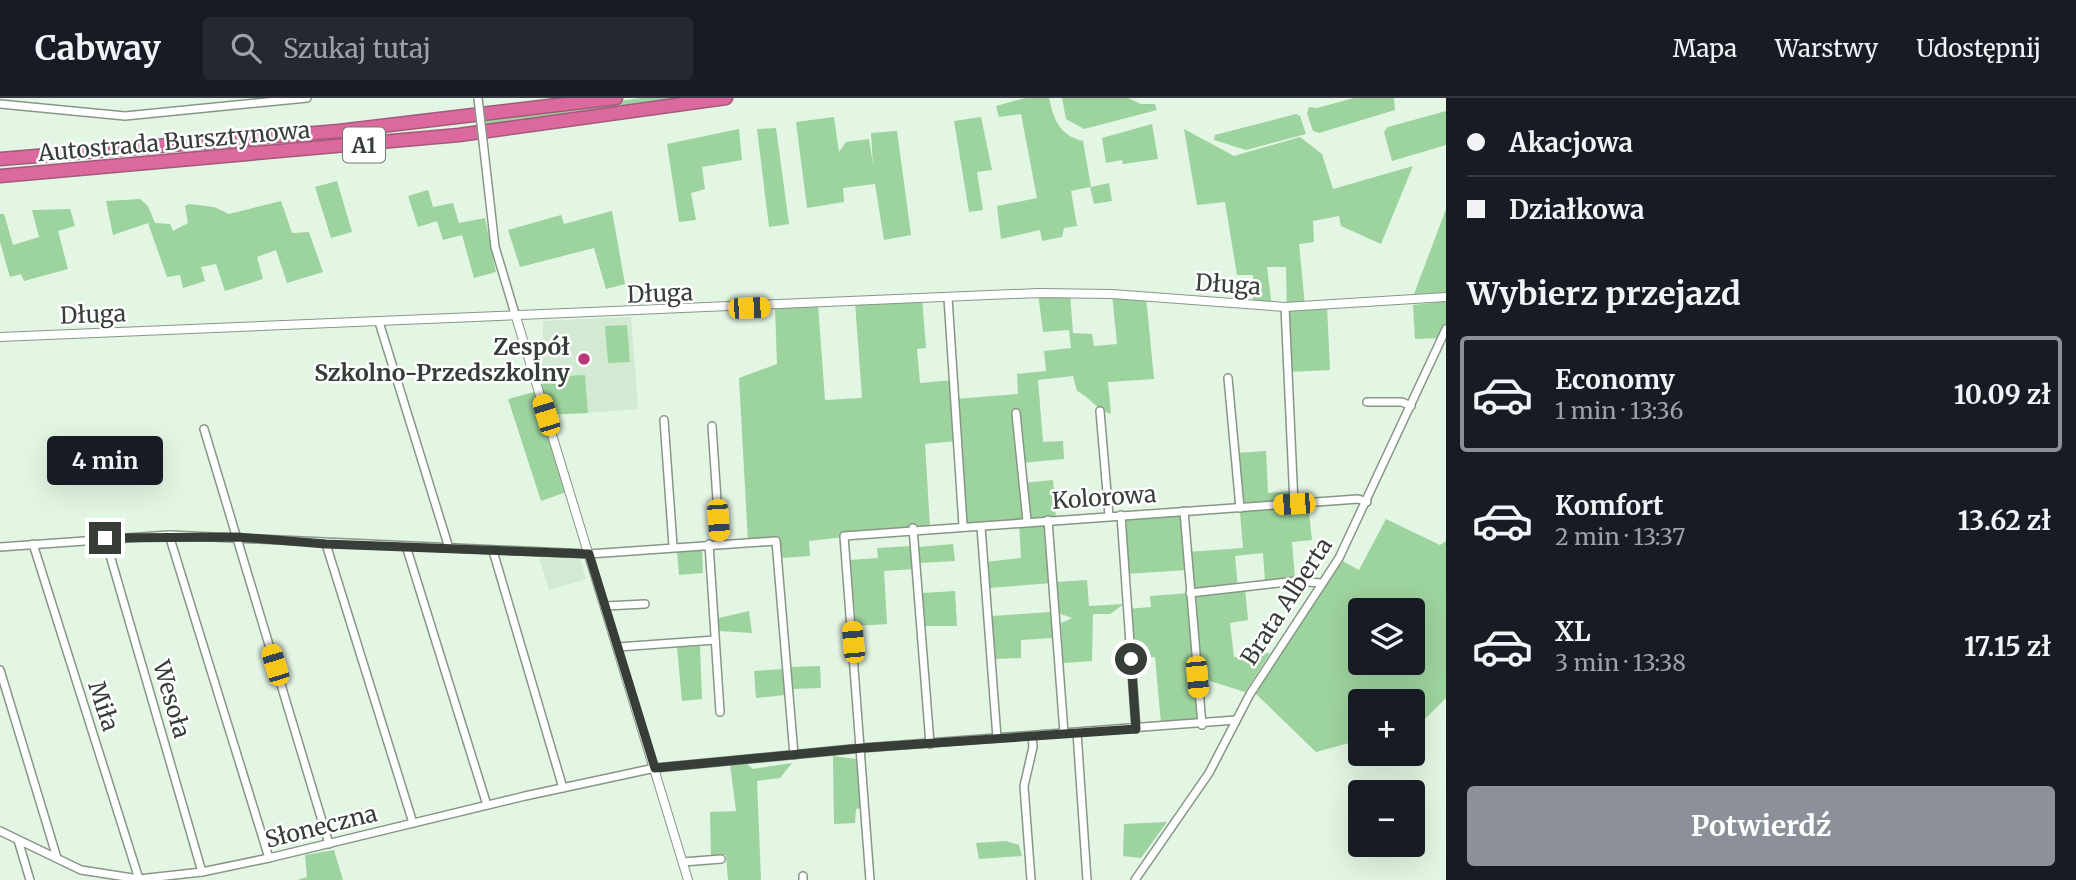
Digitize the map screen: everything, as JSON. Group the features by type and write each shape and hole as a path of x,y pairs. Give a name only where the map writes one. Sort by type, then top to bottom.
{"highway":[{"name":"Autostrada Bursztynowa","path":"0,159 366,128 615,98"},
{"name":"Autostrada Bursztynowa","path":"0,176 419,139 726,98"}],"street":[{"path":"0,104 125,116 307,98"},
{"path":"478,98 495,247 688,880"},
{"name":"Długa","path":"0,337 948,298 1102,294 1285,307 1446,297"},
{"path":"948,298 963,525"},
{"path":"1285,307 1294,504"},
{"path":"379,322 449,548"},
{"name":"Brata Alberta","path":"1135,880 1209,773 1236,720 1339,558 1446,329"},
{"path":"1228,378 1240,508"},
{"path":"1367,402 1402,401 1411,406"},
{"path":"1100,411 1109,516"},
{"path":"1016,413 1027,521"},
{"path":"664,420 673,546"},
{"path":"712,426 720,544"},
{"path":"204,429 329,844"},
{"name":"Kolorowa","path":"862,748 844,536 913,528 963,525 981,527 1027,521 1358,499 1367,502"},
{"path":"1184,511 1202,725"},
{"path":"1121,515 1136,729"},
{"path":"1048,520 1064,733"},
{"path":"981,527 997,738"},
{"path":"913,528 930,744"},
{"path":"0,547 169,535 589,554 673,546 776,541 794,755"},
{"path":"169,535 269,858"},
{"name":"Wesoła","path":"105,538 202,872"},
{"name":"Miła","path":"33,544 139,879"},
{"path":"326,544 412,823"},
{"path":"709,544 720,712"},
{"path":"406,546 487,805"},
{"path":"492,551 563,788"},
{"path":"1190,593 1296,581 1321,583"},
{"path":"605,606 645,604"},
{"path":"618,646 715,640"},
{"path":"0,670 57,858"},
{"name":"Słoneczna","path":"0,831 81,870 139,879 202,872 269,858 487,805 655,768 862,748 1202,725 1236,720"},
{"path":"1077,732 1087,880"},
{"path":"1031,880 1024,786 1033,747 1032,736"},
{"path":"862,748 870,880"},
{"path":"18,840 30,880"},
{"path":"682,862 721,859"}],"shaded area":[{"name":"Zespół Szkolno-Przedszkolny","path":"631,317 638,409 588,413 585,376 539,378 529,342 543,339 543,321"},
{"path":"539,557 580,559 586,579 549,590"}],"green space":[{"path":"641,98 704,98 485,128 484,119"},
{"path":"1025,98 1049,98 1059,126 1068,135 1083,141 1091,187 1109,183 1112,201 1094,204 1090,187 1071,191 1077,226 1064,228 1062,237 1042,241 1040,230 1001,239 997,206 1037,198 1021,114 999,117 996,106"},
{"path":"1062,98 1128,98 1141,104 1155,104 1157,110 1084,129 1066,119"},
{"path":"1354,98 1394,98 1395,110 1319,133 1313,131 1307,113 1309,107 1317,108"},
{"path":"1446,111 1446,145 1392,161 1384,132 1388,127"},
{"path":"1296,114 1300,116 1306,134 1246,150 1214,140 1215,135"},
{"path":"834,117 839,152 846,142 869,139 873,165 871,133 897,131 911,235 884,240 875,184 843,188 844,202 807,208 796,122"},
{"path":"981,117 992,170 977,172 983,210 969,212 954,121"},
{"path":"1152,124 1158,159 1123,164 1122,160 1106,163 1102,138"},
{"path":"776,128 789,224 769,227 757,129"},
{"path":"739,129 742,160 702,167 705,189 691,193 696,220 679,222 667,144"},
{"path":"1184,129 1234,156 1300,137 1322,154 1333,189 1413,166 1381,244 1341,226 1339,216 1313,221 1314,242 1299,244 1305,306 1327,306 1330,370 1288,372 1286,267 1267,267 1272,307 1253,305 1253,275 1237,275 1225,202 1197,205"},
{"path":"337,181 352,232 331,238 315,187"},
{"path":"428,190 433,207 453,203 459,223 485,218 496,272 474,278 462,235 443,240 437,221 418,227 408,196"},
{"path":"140,199 148,206 155,223 170,224 173,231 188,223 185,206 189,204 214,207 229,214 281,201 292,233 309,232 323,272 287,283 276,250 257,257 263,279 225,291 216,264 201,267 205,281 183,288 180,275 167,277 148,223 113,235 106,201"},
{"path":"70,209 75,226 58,231 68,269 24,281 21,274 10,277 0,242 0,214 4,214 13,245 39,237 32,210"},
{"path":"1446,209 1446,293 1414,294"},
{"path":"612,211 625,284 606,289 594,248 520,267 508,230 561,215 564,224"},
{"path":"1038,293 1070,293 1073,333 1092,334 1094,346 1117,344 1112,294 1146,297 1154,379 1108,382 1111,414 1077,391 1073,376 1038,380 1043,442 1063,441 1064,459 1021,463 1023,483 1053,480 1056,519 1048,520 1052,583 988,588 986,562 1021,558 1019,522 963,525 957,441 925,444 930,527 809,541 810,556 781,558 780,540 748,542 739,378 777,364 775,307 818,305 825,400 862,398 855,302 922,298 926,348 917,349 920,383 954,380 955,399 1018,394 1017,374 1046,371 1044,351 1071,348 1069,330 1043,332"},
{"path":"1446,301 1446,324 1440,338 1415,339 1413,305"},
{"path":"627,325 630,362 608,363 605,326"},
{"path":"585,375 588,413 546,415 569,491 541,501 508,399 538,391 534,378"},
{"path":"1266,451 1268,493 1293,491 1294,504 1308,503 1312,540 1292,542 1295,579 1265,582 1263,553 1235,556 1238,589 1245,588 1248,620 1230,623 1234,657 1270,653 1245,692 1197,677 1201,722 1161,724 1155,657 1131,659 1127,609 1151,607 1150,596 1190,593 1188,570 1125,574 1121,515 1184,511 1187,552 1243,548 1235,453"},
{"path":"1386,519 1440,545 1446,541 1446,698 1425,719 1425,689 1348,689 1348,743 1316,752 1254,692 1341,560 1359,570"},
{"path":"953,544 955,561 919,563 919,547"},
{"path":"911,546 914,569 884,571 887,624 856,626 850,560 878,558 877,548"},
{"path":"702,549 703,573 679,575 677,551"},
{"path":"1087,580 1089,606 1124,604 1110,614 1093,614 1092,661 1063,663 1061,623 1072,618 1058,613 1056,582"},
{"path":"955,591 957,626 924,626 922,593"},
{"path":"749,611 752,633 719,631 719,618"},
{"path":"1051,612 1053,638 1021,640 1021,658 995,659 991,616"},
{"path":"700,646 702,699 682,701 677,647"},
{"path":"820,666 821,688 792,689 791,667"},
{"path":"782,669 785,695 756,698 754,671"},
{"path":"833,756 856,759 863,808 856,809 855,823 834,824"},
{"path":"745,762 753,769 792,763 780,778 757,781 761,880 728,880 726,855 711,856 710,812 736,811 730,764"},
{"path":"1167,822 1141,858 1123,856 1124,824"},
{"path":"1006,841 1019,845 1022,856 979,859 976,843"},
{"path":"334,850 343,880 297,880 307,877 305,855"}],"place":[{"name":"Zespół Szkolno-Przedszkolny","path":"584,359"}],"route":[{"path":"105,538 169,535 237,537 326,544 589,554 655,768 862,748 1136,729 1131,659"}]}
